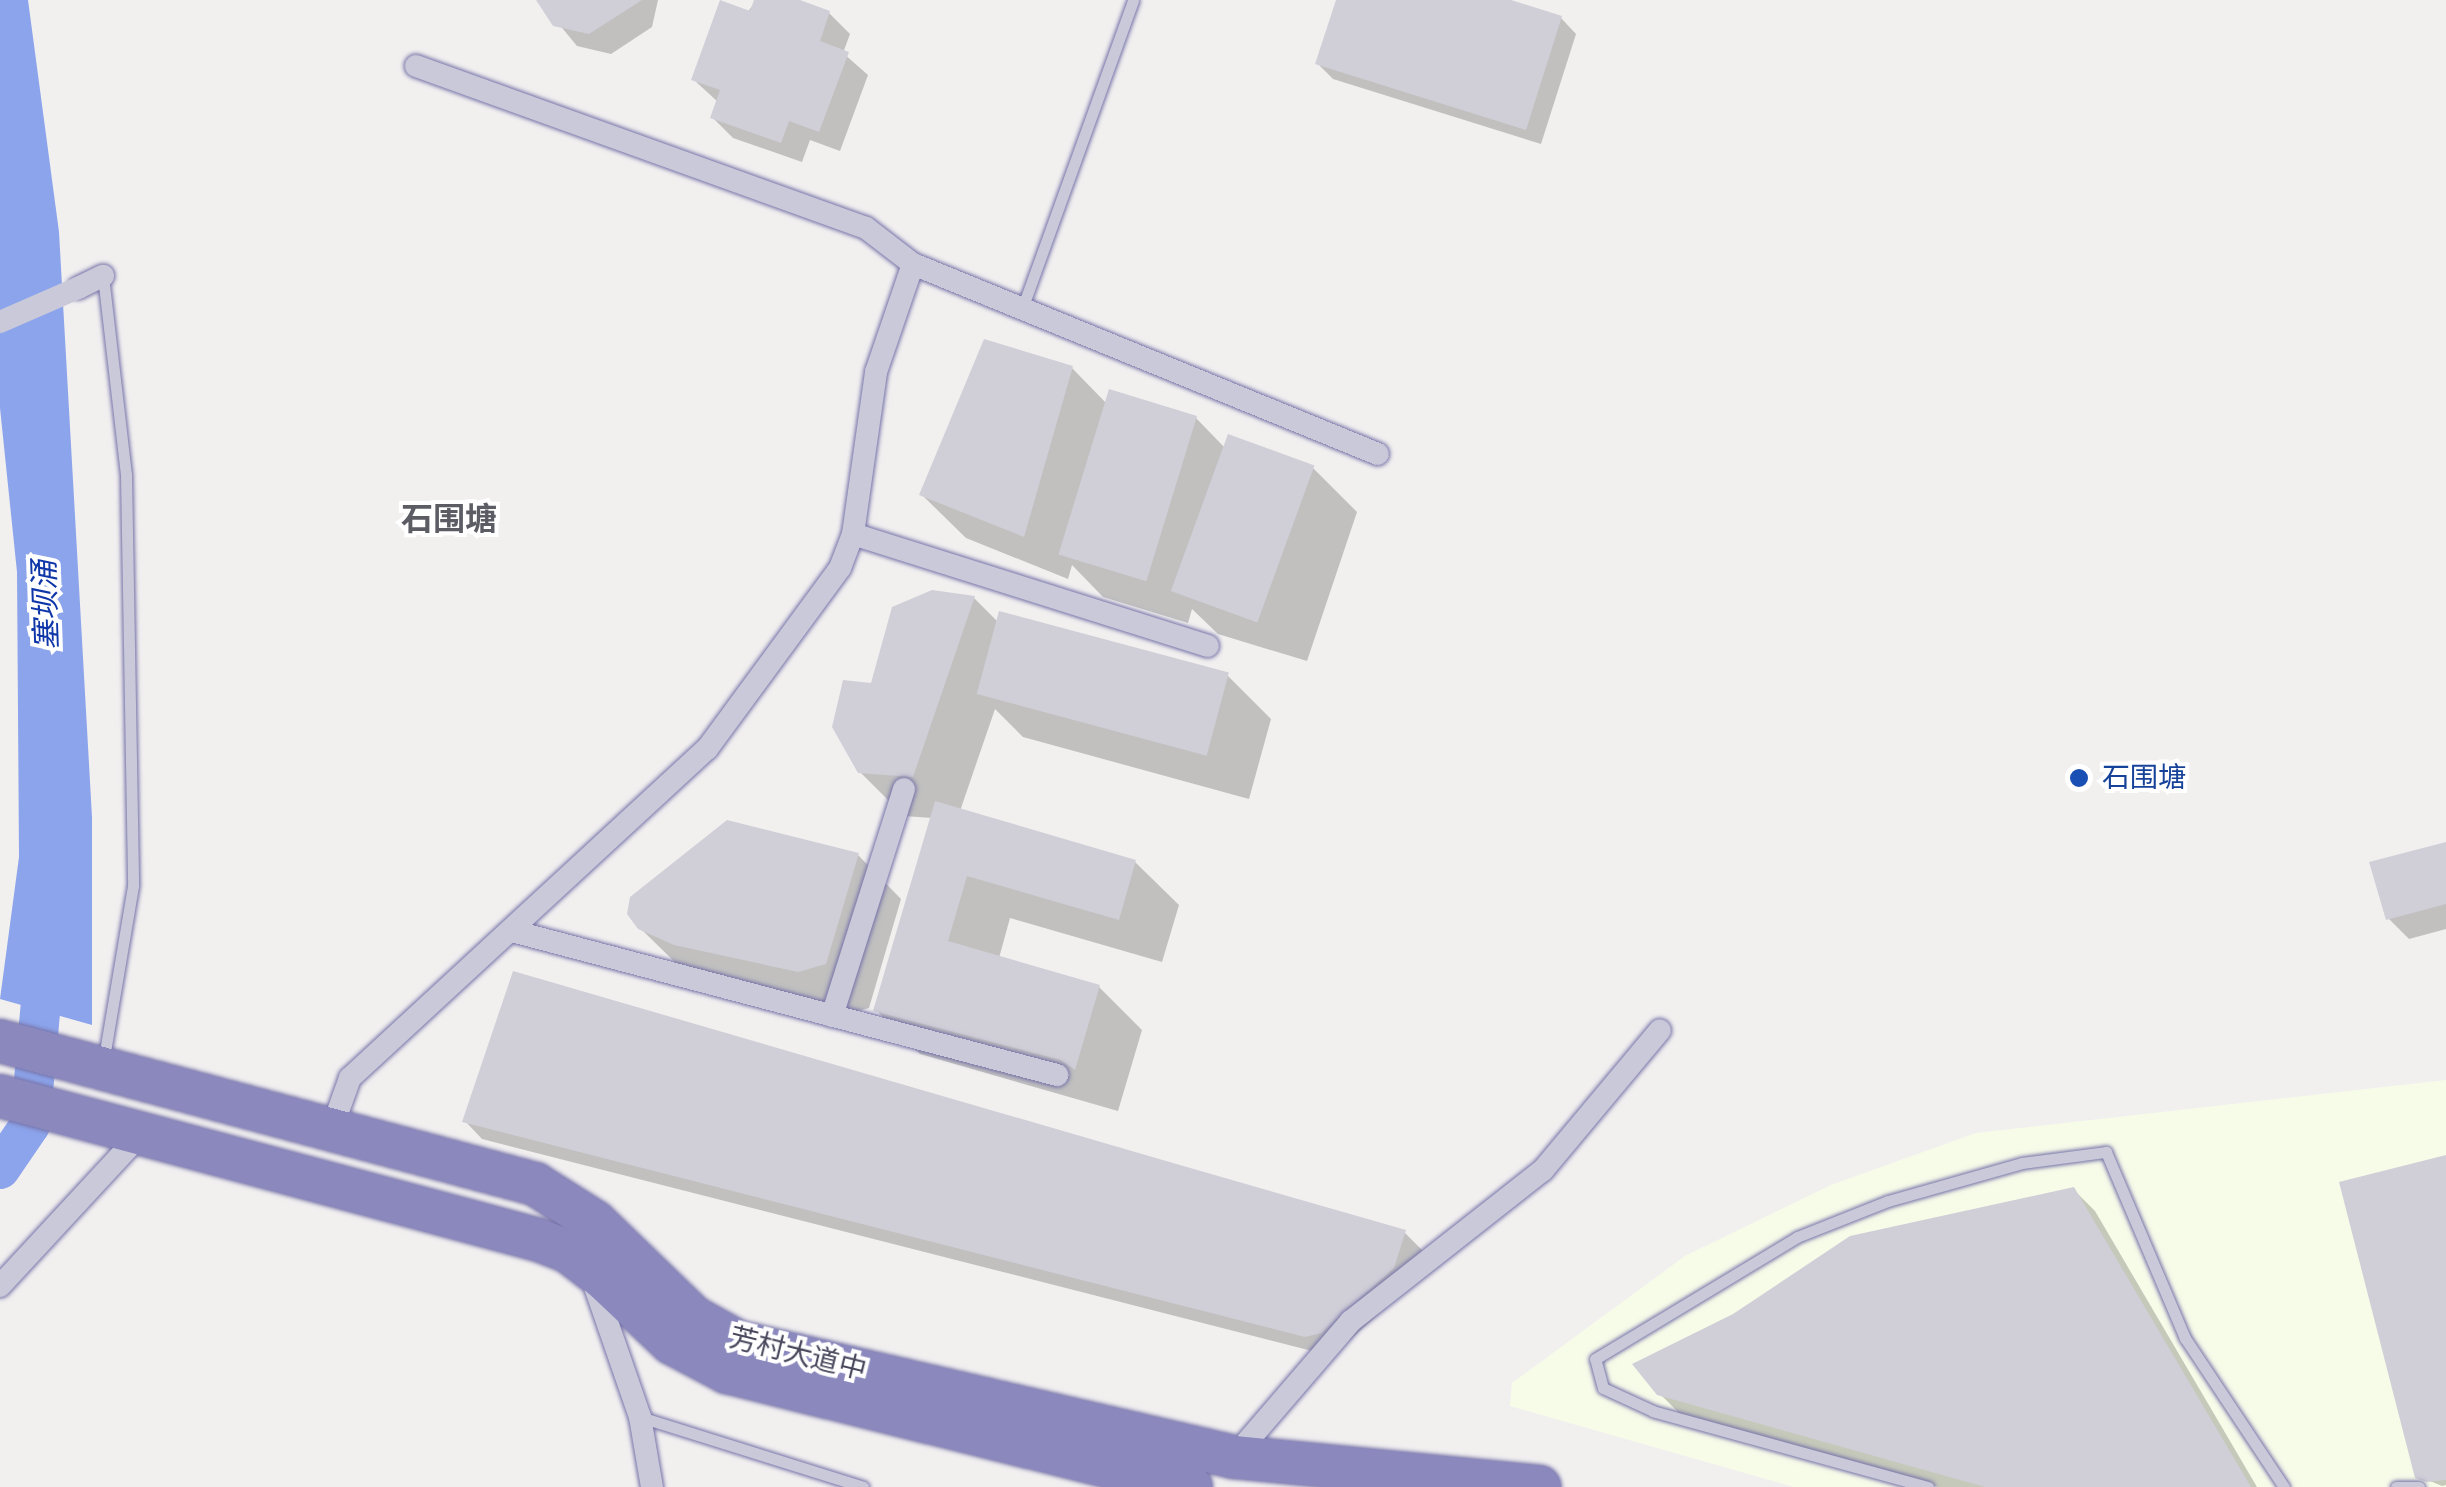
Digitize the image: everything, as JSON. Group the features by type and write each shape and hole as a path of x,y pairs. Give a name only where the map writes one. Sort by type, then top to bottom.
{"highway":[{"name":"芳村大道中","path":"0,1041 535,1184 568,1200 667,1297 738,1342 1234,1457 1540,1487"},
{"name":"芳村大道中","path":"0,1096 568,1251 672,1343 726,1372 1185,1486"}],"street":[{"path":"416,66 866,228 913,264 1378,454"},
{"path":"331,1131 350,1078 707,749 840,568 853,534 876,372 913,264"},
{"path":"0,322 103,276"},
{"path":"853,534 1208,646"},
{"path":"832,1016 904,789"},
{"path":"512,931 1057,1075"},
{"path":"1234,1457 1350,1321 1542,1170 1660,1030"},
{"path":"0,1286 141,1134"},
{"path":"596,1287 640,1416 652,1487"}],"lane":[{"path":"1022,309 1134,0"},
{"path":"100,1070 133,886 126,475 103,276"},
{"path":"1928,1487 1652,1411 1603,1388 1595,1358 1798,1238 1888,1201 2022,1163 2106,1152 2185,1338 2284,1487"},
{"path":"640,1416 863,1487"},
{"path":"2396,1487 2420,1487"}],"shaded area":[{"path":"2446,1080 2446,1487 1794,1487 1510,1406 1512,1383 1685,1256 1831,1185 1976,1133"}],"water":[{"path":"0,0 28,0 59,232 92,817 92,1025 0,999 19,857 17,572 0,408"}],"building":[{"path":"536,0 642,0 589,34 553,26"},
{"path":"720,0 750,11 754,0 800,0 830,11 820,41 849,52 819,132 789,121 781,143 710,118 720,90 691,80"},
{"path":"1336,0 1511,0 1562,16 1526,130 1315,64"},
{"path":"984,339 1073,366 1024,537 919,495"},
{"path":"1109,389 1197,416 1146,581 1058,554"},
{"path":"1228,434 1314,465 1257,622 1171,591"},
{"path":"932,590 975,596 913,777 858,773 832,727 843,680 871,683 892,607"},
{"path":"999,611 1229,673 1207,756 977,694"},
{"path":"935,801 1136,860 1119,920 967,876 948,941 1100,985 1075,1070 1061,1060 873,1011"},
{"path":"727,820 859,853 826,964 798,972 674,945 638,929 627,914 630,897"},
{"path":"2446,842 2446,904 2386,920 2369,862"},
{"path":"513,971 1406,1230 1394,1268 1321,1333 1305,1337 462,1122"},
{"path":"2446,1155 2446,1480 2427,1482 2415,1478 2339,1182"},
{"path":"2074,1187 2251,1487 1985,1487 1657,1395 1632,1364 1733,1314 1850,1236"}],"waterway":[{"name":"塞坝涌","path":"0,1169 30,1125 45,957"}],"place":[{"name":"石围塘","path":"2079,778"}],"district":[{"name":"石围塘","path":"449,519"}]}
